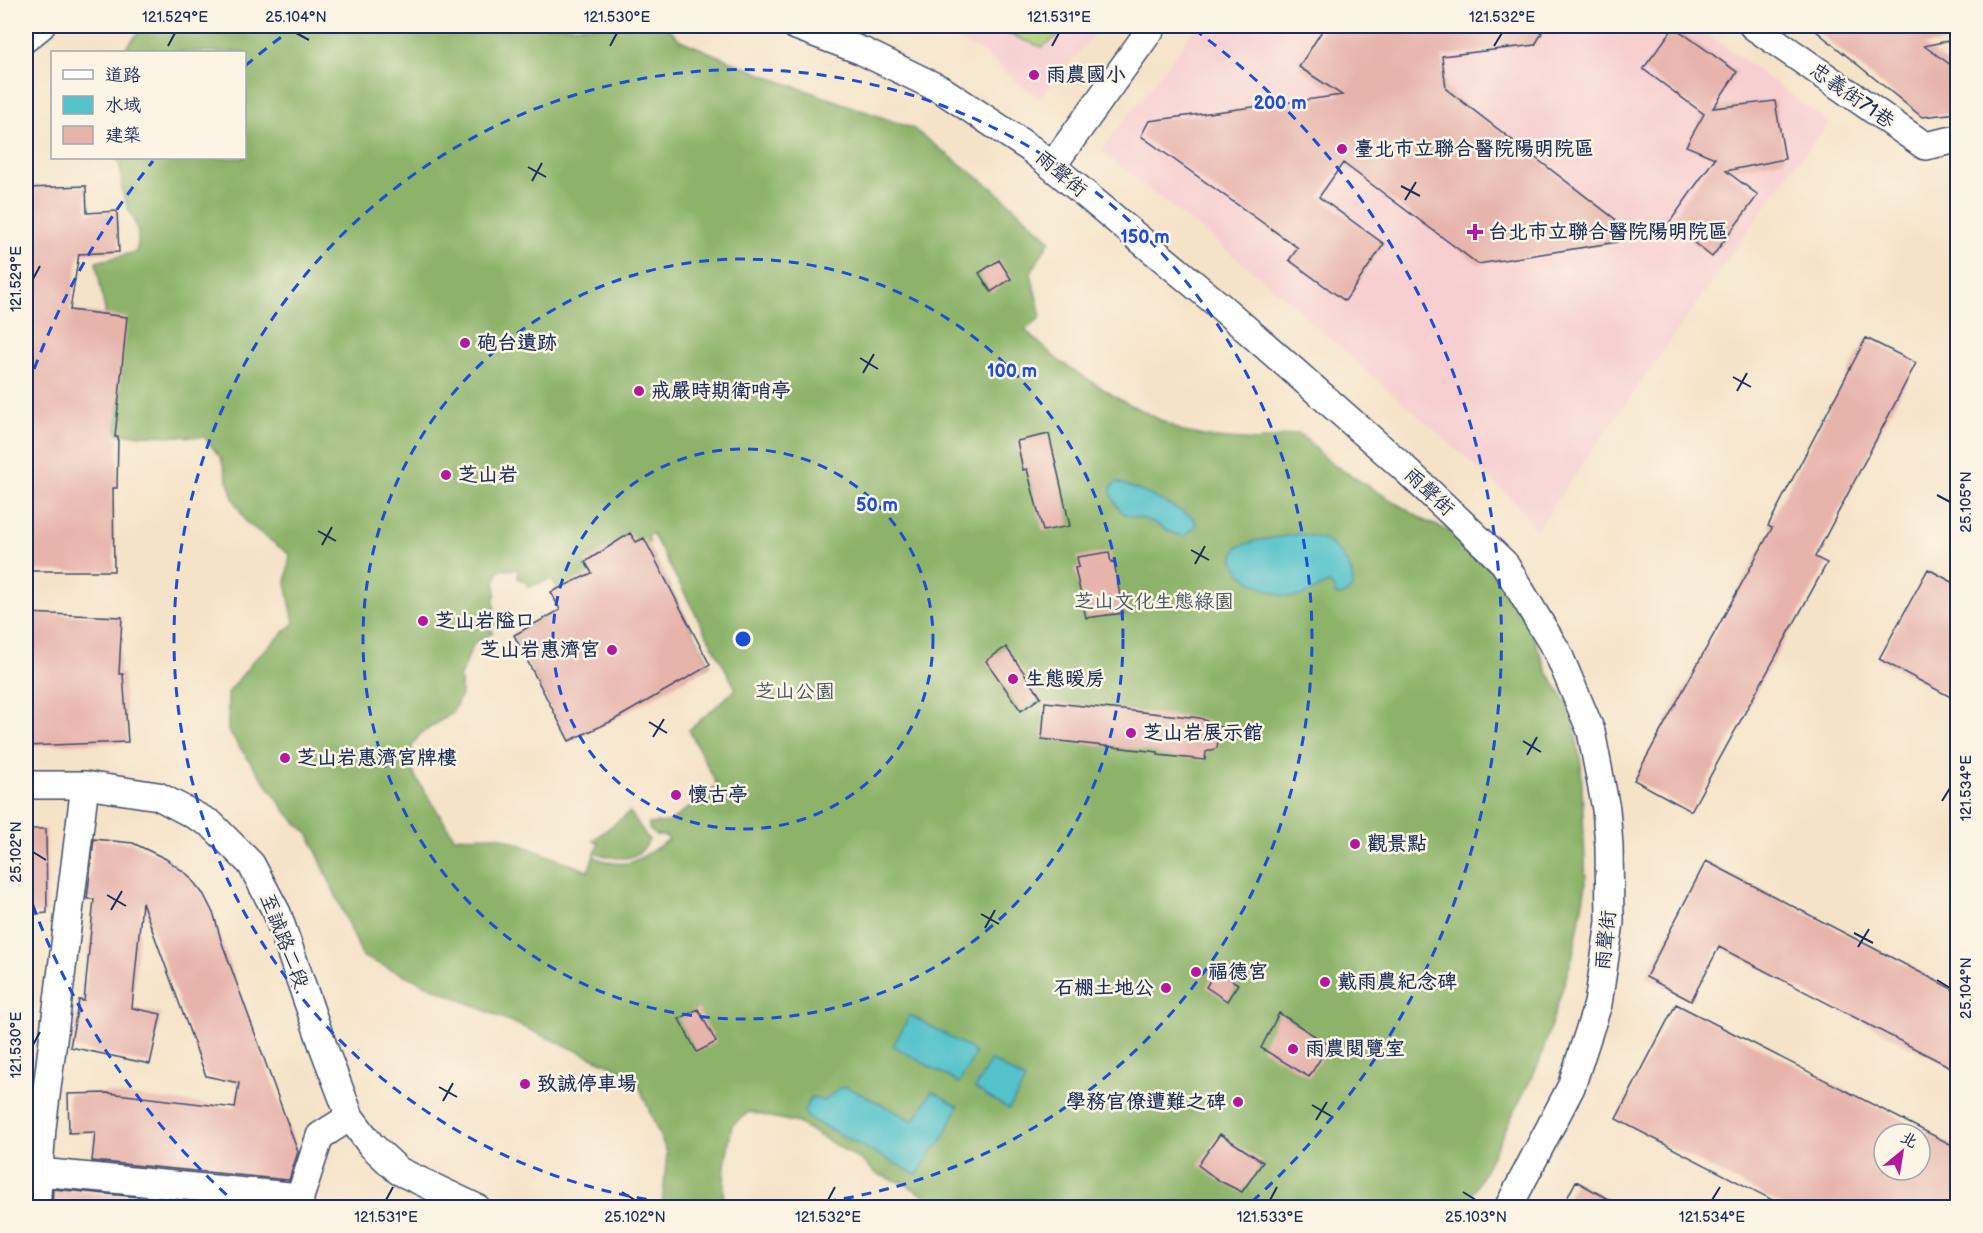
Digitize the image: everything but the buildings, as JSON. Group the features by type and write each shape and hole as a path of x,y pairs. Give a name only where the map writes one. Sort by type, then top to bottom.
{"street":[{"path":"26,38 41,26"},
{"name":"雨聲街","path":"796,26 862,51 942,90 1031,148 1220,306 1404,468 1504,563 1558,653 1590,731 1606,809 1610,922 1598,1004 1571,1087 1508,1208"},
{"path":"1052,166 1153,26"},
{"name":"忠義街71巷","path":"1753,26 1925,146 1958,139"},
{"name":"至誠路二段","path":"26,785 85,785 158,796 211,824 251,864 277,913 350,1116 371,1145 399,1171 477,1208"},
{"path":"36,1208 42,1128 85,785"},
{"path":"39,1172 300,1202 320,1136 350,1116"}],"shaded area":[{"name":"雨農國小","path":"924,26 1101,26 1039,99 979,50"},
{"name":"台北市立聯合醫院陽明院區","path":"1197,26 1697,26 1829,123 1782,183 1536,530 1508,495 1264,280 1101,151"}],"green space":[{"name":"芝山公園","path":"143,26 667,26 680,40 771,78 912,128 996,191 1050,240 1031,273 1041,317 1025,330 1059,361 1119,399 1184,432 1214,438 1258,441 1299,433 1332,464 1425,521 1474,541 1530,627 1547,672 1572,711 1581,764 1586,885 1573,955 1539,1063 1466,1207 930,1207 929,1198 905,1184 877,1174 861,1160 798,1123 749,1112 732,1125 725,1165 723,1207 662,1207 667,1153 635,1076 363,957 309,835 288,814 228,731 228,693 254,660 294,623 286,583 290,555 246,522 233,498 221,458 204,437 117,434 112,349 96,262 136,252 138,235 123,194 121,172 116,159 246,159 246,51 123,51","holes":["652,533 736,689 689,730 717,785 670,822 649,824 649,829 655,835 666,836 669,840 642,857 626,863 607,862 594,857 596,853 626,858 639,853 644,847 649,840 630,812 593,840 599,843 588,871 498,836 454,837 411,767 410,757 413,744 420,734 452,713 461,695 459,678 474,643 493,633 491,630 495,623 495,582 499,570 518,569 518,578 526,582 528,587 551,579 558,589 551,592 560,610 514,635 569,741 710,665 647,544 650,542 647,536"]},
{"path":"987,26 1072,26 1042,47"}],"water":[{"path":"1116,482 1176,508 1195,519 1196,526 1185,536 1172,533 1149,520 1126,515 1117,506 1111,493 1111,488"},
{"path":"1299,534 1323,539 1337,550 1349,566 1352,583 1349,590 1342,596 1336,595 1329,583 1303,595 1286,596 1253,582 1240,571 1235,563 1234,556 1237,547 1255,541"},
{"path":"910,1015 968,1047 975,1054 959,1083 893,1046"},
{"path":"991,1060 1025,1080 1009,1109 975,1089"},
{"path":"847,1087 914,1121 932,1091 958,1106 941,1143 934,1148 917,1175 808,1118 804,1112 811,1097 824,1101 840,1088"}],"place":[{"name":"雨農國小","path":"1034,75"},
{"name":"臺北市立聯合醫院陽明院區","path":"1342,149"},
{"name":"台北市立聯合醫院陽明院區","path":"1475,232"},
{"name":"砲台遺跡","path":"465,343"},
{"name":"戒嚴時期衛哨亭","path":"639,391"},
{"name":"芝山岩","path":"446,475"},
{"name":"芝山岩隘口","path":"423,621"},
{"name":"芝山岩惠濟宮","path":"612,650"},
{"name":"生態暖房","path":"1013,679"},
{"name":"芝山岩展示館","path":"1131,733"},
{"name":"芝山岩惠濟宮牌樓","path":"285,758"},
{"name":"懷古亭","path":"676,795"},
{"name":"觀景點","path":"1355,844"},
{"name":"福德宮","path":"1196,972"},
{"name":"戴雨農紀念碑","path":"1325,982"},
{"name":"石棚土地公","path":"1166,988"},
{"name":"雨農閱覽室","path":"1293,1049"},
{"name":"致誠停車場","path":"525,1084"},
{"name":"學務官僚遭難之碑","path":"1238,1102"}],"park label":[{"name":"芝山文化生態綠園","path":"1154,602"}]}
